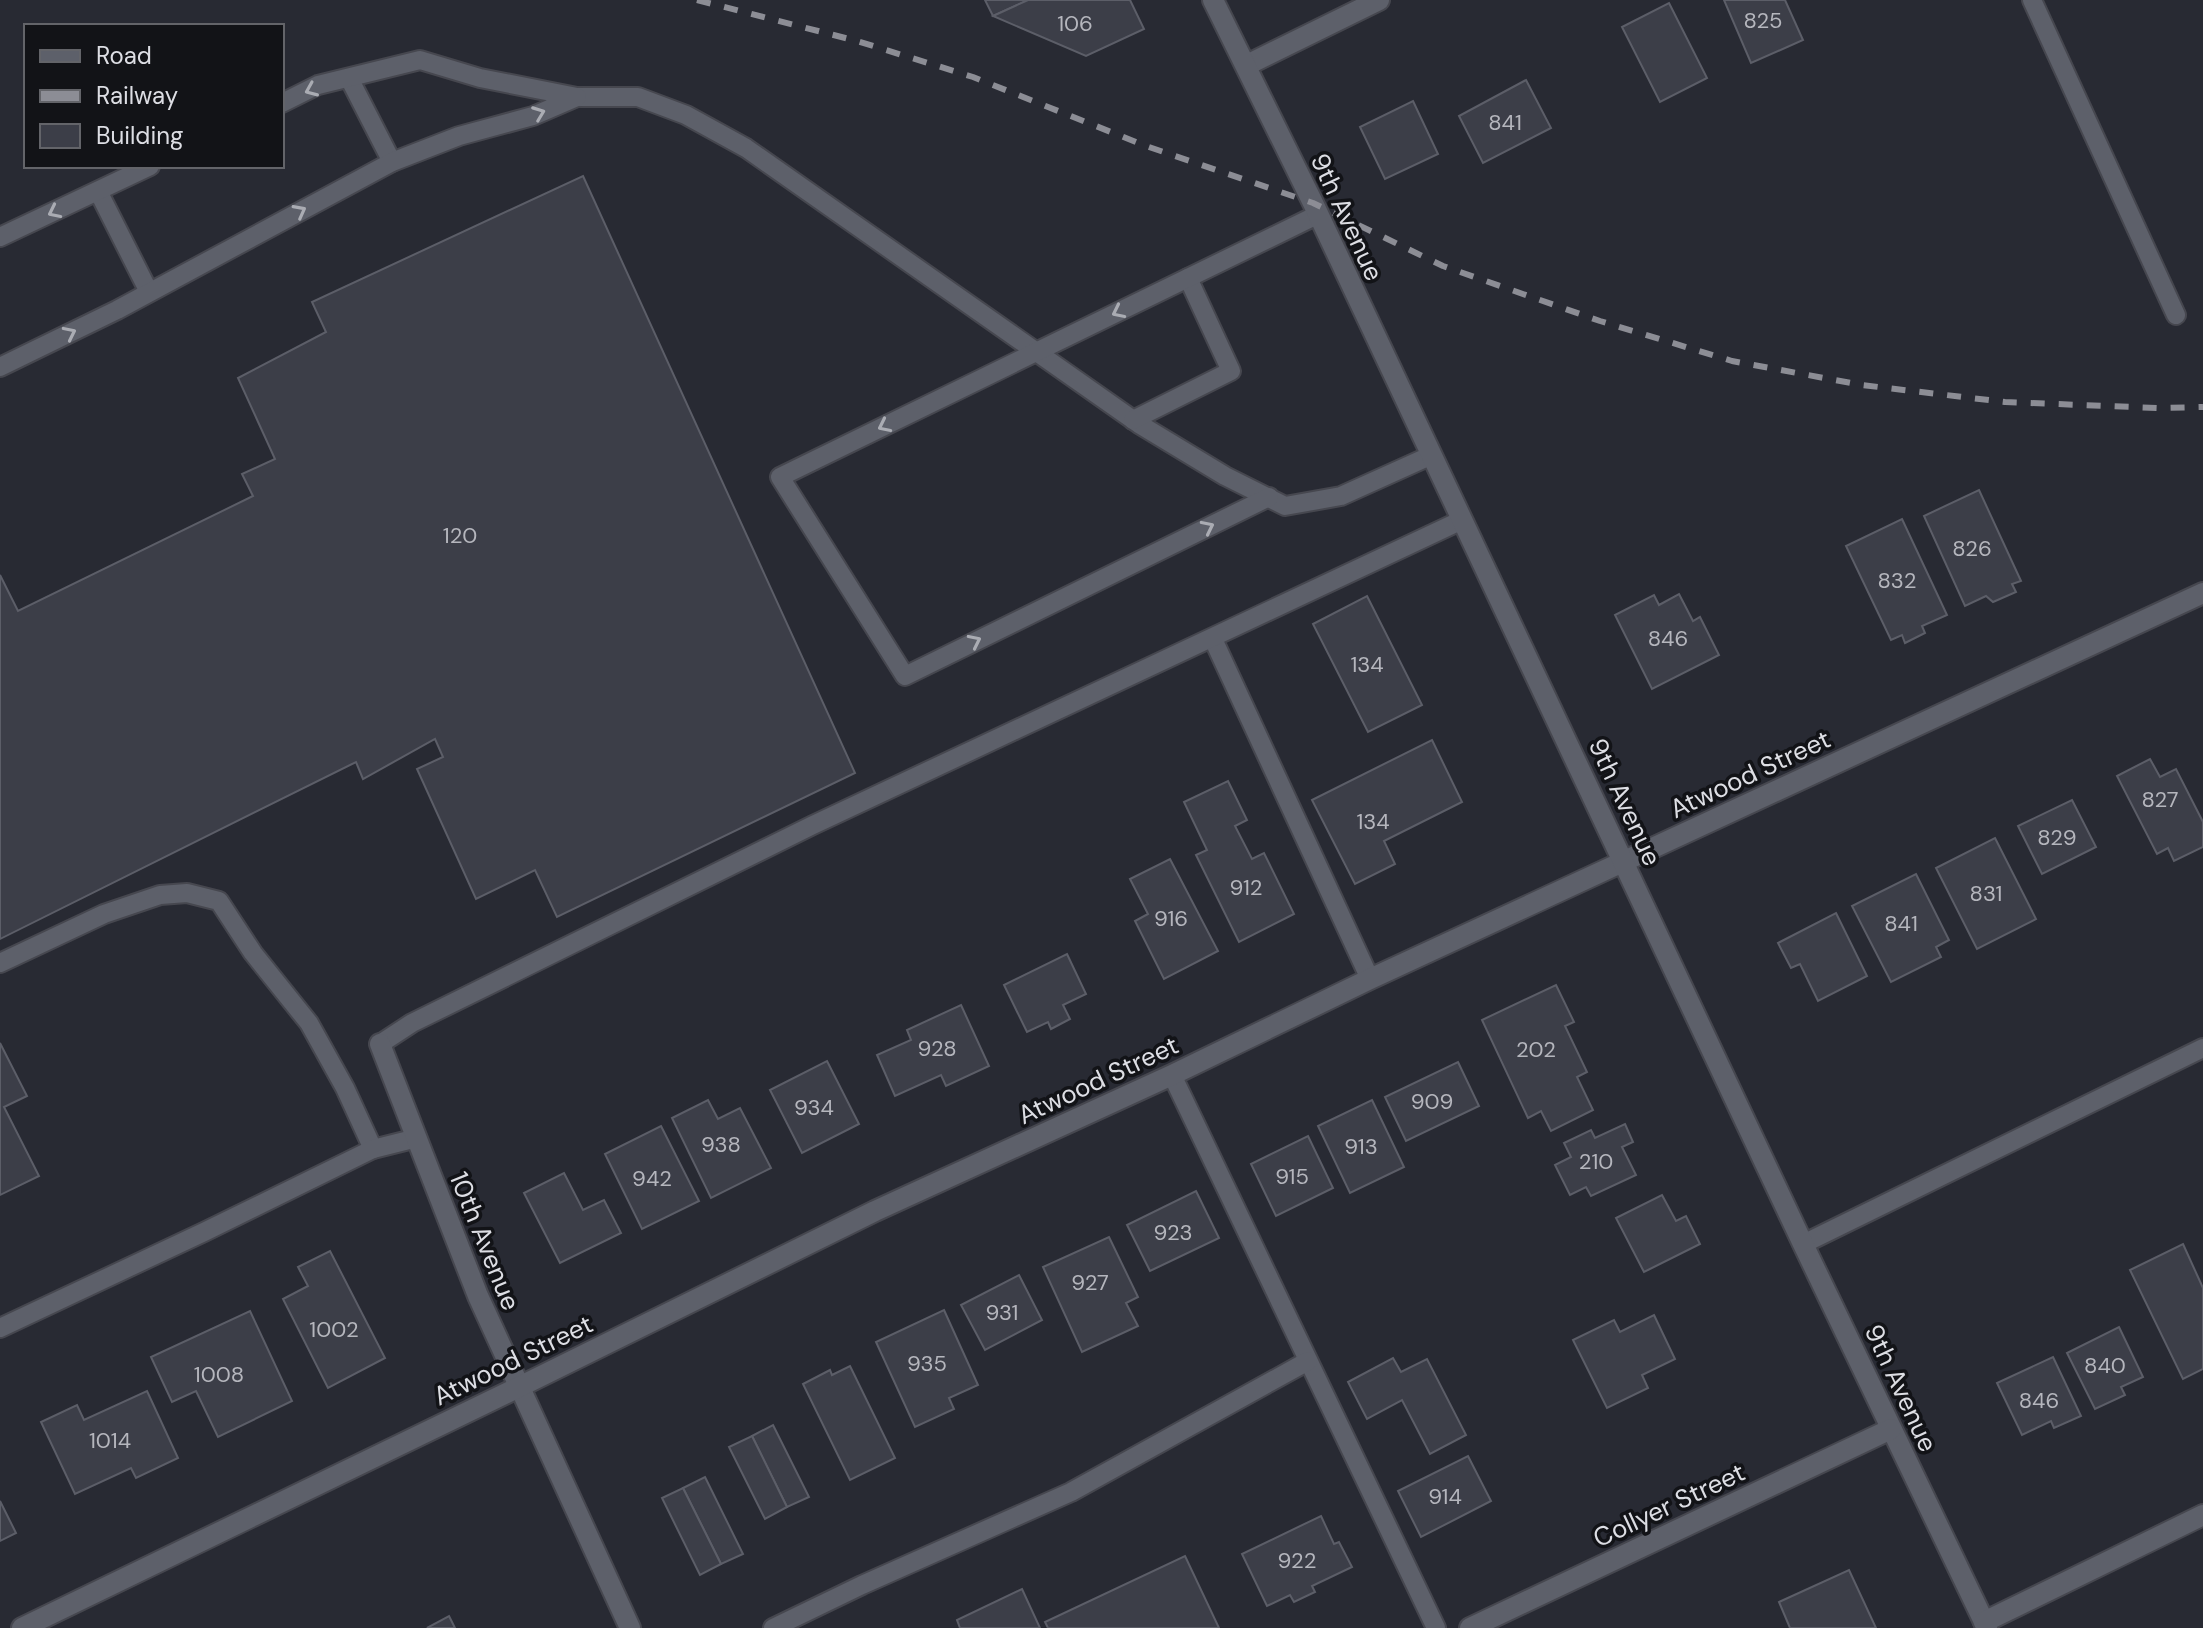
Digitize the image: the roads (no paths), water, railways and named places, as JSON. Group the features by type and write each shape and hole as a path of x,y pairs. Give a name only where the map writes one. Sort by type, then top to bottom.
{"street":[{"name":"9th Avenue","path":"1213,0 1247,65 1985,1625"},
{"path":"1247,65 1379,0"},
{"name":"Atwood Street","path":"22,1628 875,1211 2203,593"},
{"name":"10th Avenue","path":"380,1044 478,1296 630,1628"},
{"name":"Collyer Street","path":"1470,1628 1891,1429"},
{"path":"1985,1625 2203,1515"}],"lane":[{"path":"2032,0 2176,315"},
{"path":"284,102 318,85 420,60 480,78 577,97 638,97 686,115 746,148 1133,420 1225,476 1285,506 1341,496 1432,455"},
{"path":"349,78 392,162"},
{"path":"0,367 149,292 392,162 459,136 533,116 577,97"},
{"path":"0,237 146,168"},
{"path":"98,191 149,292"},
{"path":"1269,497 905,676 780,477 1317,215"},
{"path":"1133,420 1231,371 1188,278"},
{"path":"380,1044 412,1023 784,839 1462,520"},
{"path":"1213,639 1370,979"},
{"path":"0,963 104,914 160,895 187,893 219,901 253,953 309,1023 345,1088 373,1149"},
{"path":"1803,1244 2203,1048"},
{"path":"1172,1075 1436,1628"},
{"path":"0,1328 373,1149 417,1138"},
{"path":"773,1628 1071,1492 1308,1361"}],"railway":[{"path":"697,0 857,41 973,77 1146,146 1313,203 1443,266 1600,321 1732,361 1862,385 2005,402 2203,407"}]}
